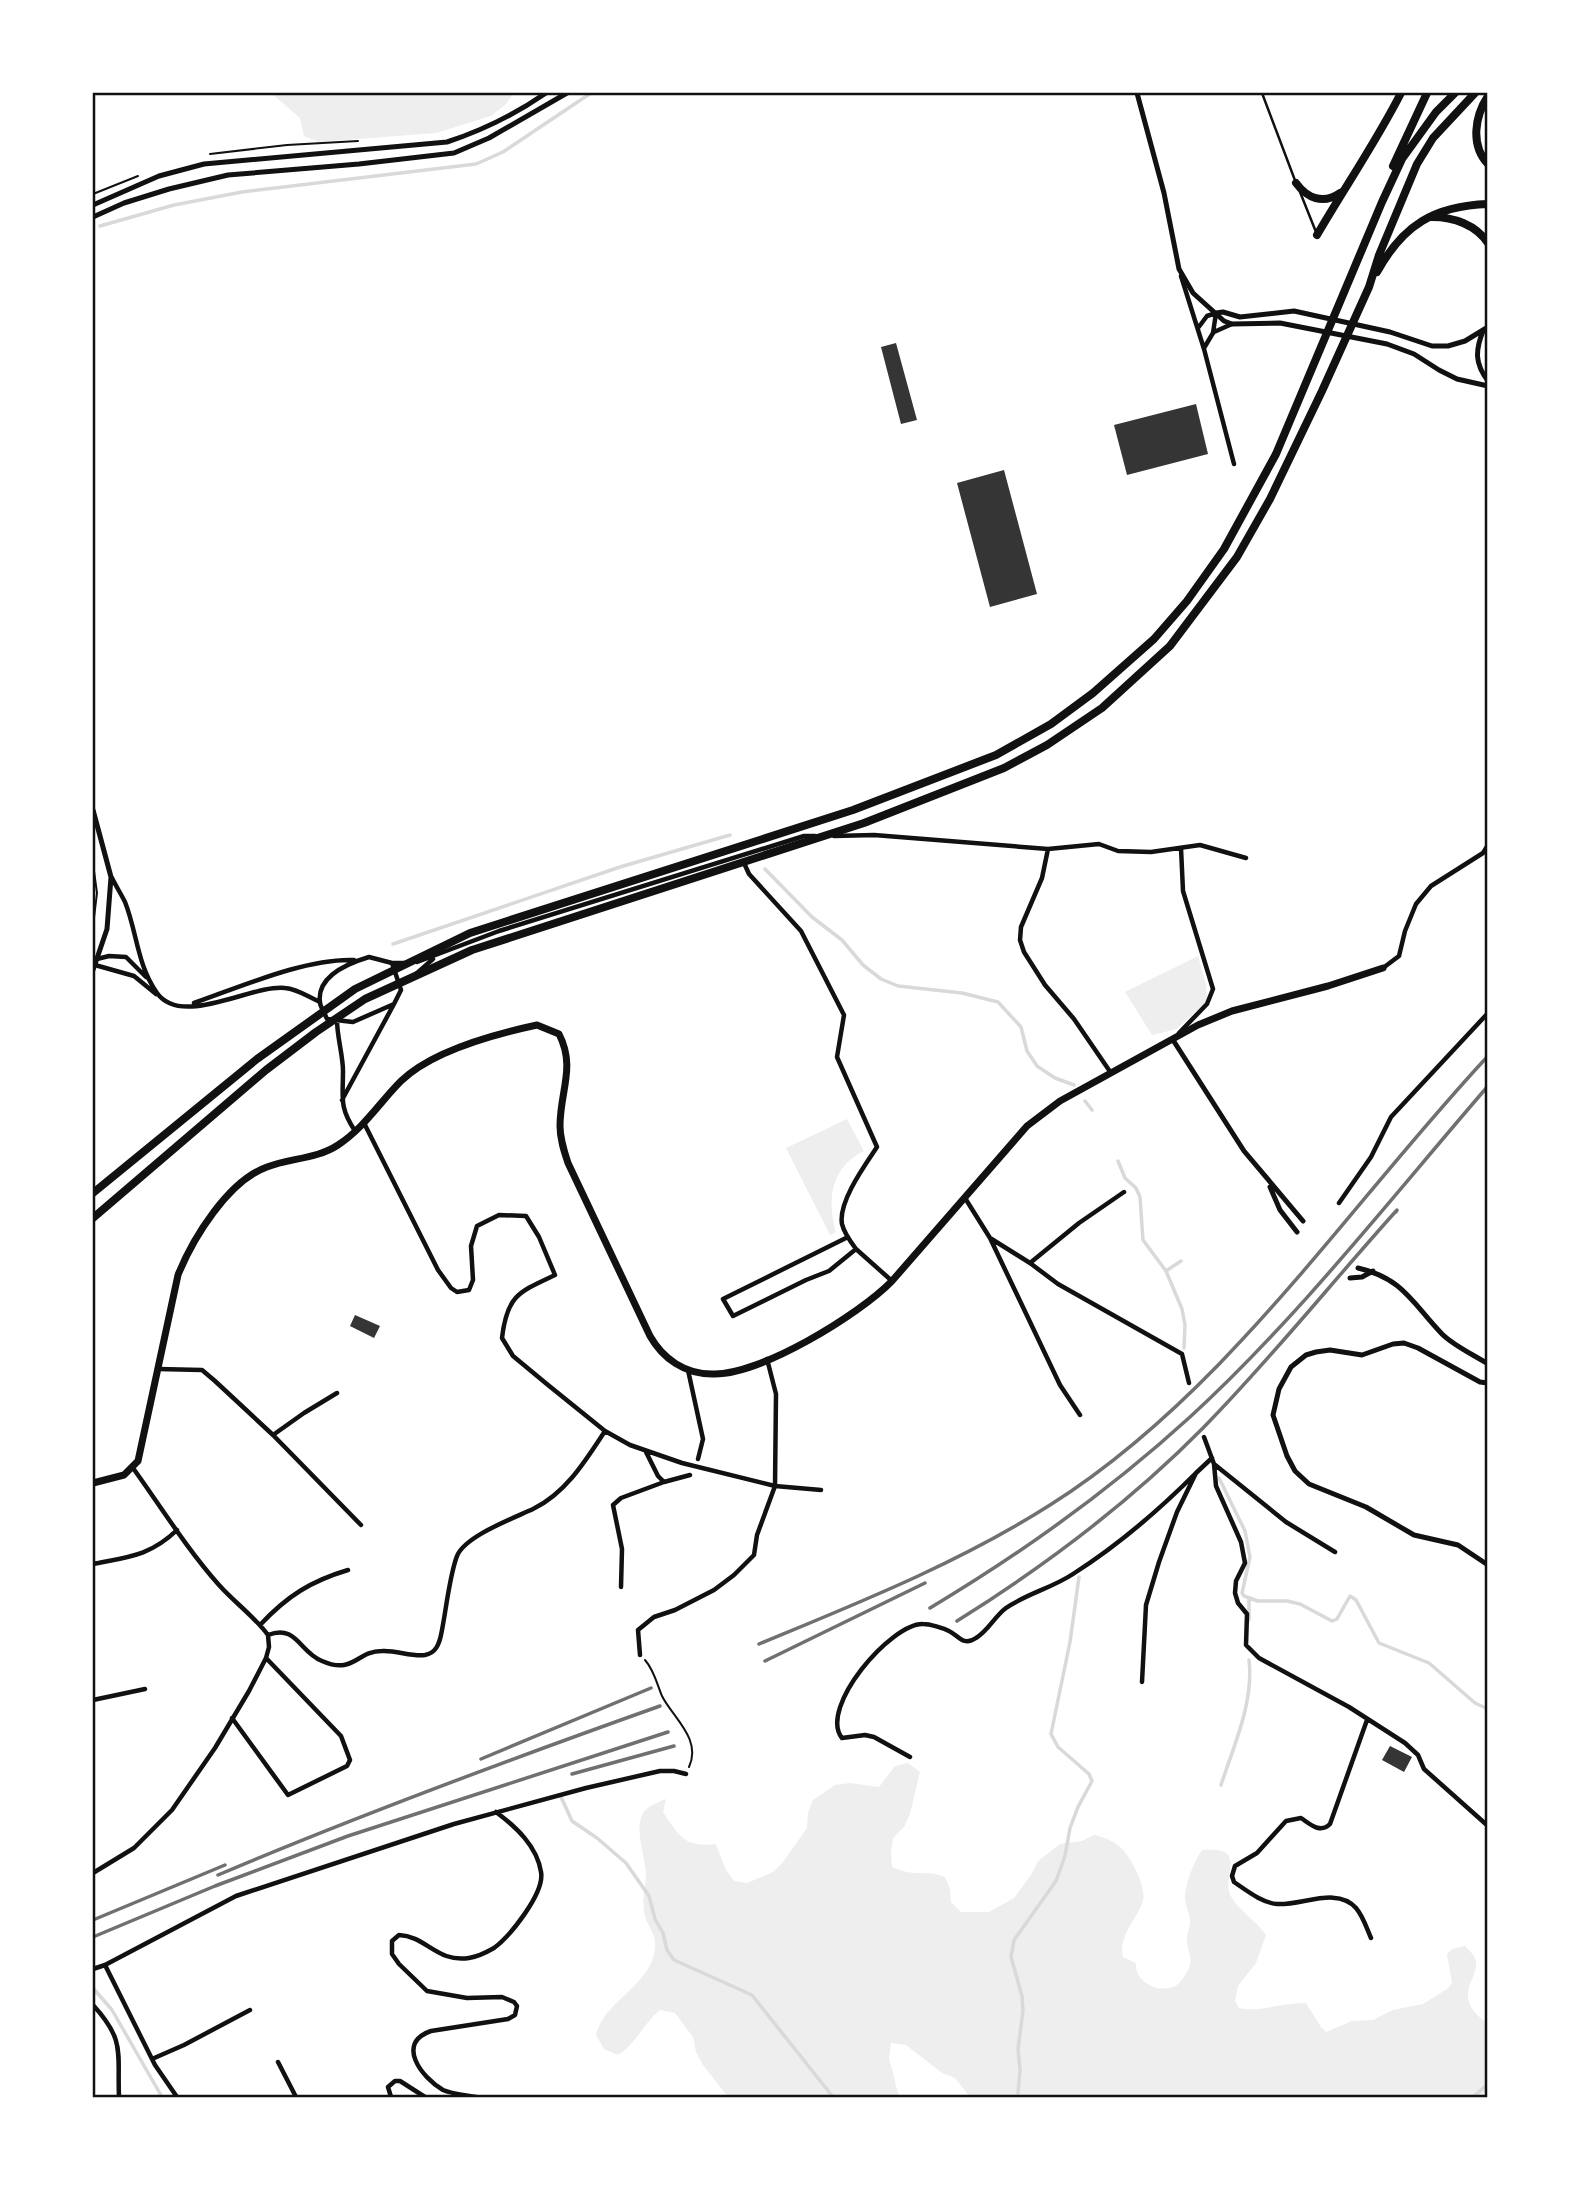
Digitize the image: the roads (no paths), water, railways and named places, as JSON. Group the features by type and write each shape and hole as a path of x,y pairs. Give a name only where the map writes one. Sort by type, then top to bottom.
{"highway":[{"path":"1317,235 1342,192 1361,167 1401,93"},
{"path":"1382,202 1386,182 1427,93"},
{"path":"93,1193 257,1059 355,989 470,933 853,810 996,755 1051,724 1093,693 1154,639 1187,601 1224,549 1276,454 1402,159 1419,134 1455,93"},
{"path":"93,1218 266,1070 365,999 472,950 864,823 1004,768 1047,745 1102,708 1170,646 1237,557 1276,487 1322,391 1382,256 1417,164 1433,138 1475,93"},
{"path":"1488,96 1479,114 1476,134 1479,148 1488,164"},
{"path":"1296,183 1304,193 1315,199 1326,200 1342,192"},
{"path":"1382,256 1406,231 1429,217 1468,204 1488,204"},
{"path":"1429,217 1445,217 1488,232"},
{"path":"1470,227 1488,243"}],"main road":[{"path":"93,1483 114,1479 133,1468 142,1452 178,1275 186,1255 223,1203 248,1176 268,1166 312,1156 336,1147 364,1123 402,1081 421,1065 443,1054 537,1025 559,1034 566,1048 568,1065 559,1128 568,1163 656,1345 677,1365 688,1369 711,1374 733,1372 767,1359 843,1320 870,1301 892,1281 1027,1126 1043,1112 1198,1025 1232,1011 1328,986 1383,968"}],"street":[{"path":"93,205 159,176 204,164 447,142 484,130 515,114 546,93"},
{"path":"93,217 158,192 228,175 454,153 489,138 567,93"},
{"path":"1137,93 1164,193 1179,268 1204,349 1234,464"},
{"path":"1179,268 1193,293 1224,321 1232,324"},
{"path":"1198,328 1207,316 1216,313 1223,312 1240,317 1294,311 1390,332 1432,345 1465,341 1485,329"},
{"path":"1204,349 1213,332 1216,313"},
{"path":"1213,332 1232,324 1280,323 1387,344 1414,354 1457,379 1488,384"},
{"path":"1485,329 1476,348 1478,364 1488,384"},
{"path":"93,810 111,877 125,902 140,959 159,996"},
{"path":"394,1004 353,1023 327,1019 320,1002 323,989 331,975 369,957 392,963 418,962 499,931 804,836 874,835 1048,849 1099,844 1118,850 1151,852 1200,845 1246,858"},
{"path":"1383,968 1399,956 1416,904 1432,886 1483,853 1488,845"},
{"path":"1181,848 1183,891 1213,989 1208,1004 1173,1040 1244,1151 1303,1221"},
{"path":"1048,849 1042,878 1021,927 1020,940 1024,952 1045,985 1074,1019 1111,1074"},
{"path":"741,856 749,874 801,931 844,1015 836,1058 877,1147 846,1199 841,1221 856,1249 892,1281"},
{"path":"95,965 107,929 111,877"},
{"path":"95,965 109,956 126,957 149,980"},
{"path":"341,1101 401,990 435,957"},
{"path":"188,1005 333,959 358,961"},
{"path":"392,963 401,990"},
{"path":"95,965 134,976 171,1004 221,1002 284,988 320,1002"},
{"path":"1339,1203 1371,1157 1391,1116 1488,1013"},
{"path":"337,1020 343,1070 341,1101 344,1112 356,1131"},
{"path":"364,1123 438,1270 457,1292 469,1290 473,1280 471,1245 477,1226 499,1215 526,1216 539,1237 555,1275 521,1291 510,1304 502,1338 513,1356 605,1431 630,1446 702,1469 775,1486 821,1490"},
{"path":"1267,1181 1280,1210 1297,1232"},
{"path":"1031,1263 1079,1223 1124,1192"},
{"path":"965,1197 990,1238 1060,1385 1080,1415"},
{"path":"848,1237 723,1299 733,1316 829,1271 856,1249"},
{"path":"990,1238 1031,1263 1058,1284 1182,1354 1189,1383"},
{"path":"1358,1268 1373,1271 1389,1279 1405,1291 1444,1336 1488,1364"},
{"path":"1350,1278 1362,1277 1373,1271"},
{"path":"1488,1383 1480,1382 1404,1343 1362,1355 1329,1350 1306,1355 1291,1367 1279,1389 1273,1415 1287,1457 1295,1471 1309,1484 1366,1507 1414,1535 1458,1545 1488,1564"},
{"path":"640,1655 638,1630 654,1617 675,1610 714,1590 754,1555 757,1535 775,1486 776,1394 767,1359"},
{"path":"158,1369 202,1370 273,1435 361,1525"},
{"path":"688,1369 703,1439 698,1458"},
{"path":"273,1435 337,1393"},
{"path":"268,1635 279,1631 289,1633 319,1661 330,1664 353,1664 368,1652 383,1650 426,1655 434,1651 441,1635 457,1554 494,1526 536,1507 563,1488 605,1431"},
{"path":"1204,1437 1213,1461 1216,1486 1241,1542 1245,1563 1236,1581 1235,1593 1238,1603 1247,1614 1246,1645 1259,1658 1349,1707 1405,1743 1418,1755 1424,1769 1488,1826"},
{"path":"645,1451 664,1482"},
{"path":"911,1757 874,1737 865,1735 842,1738 838,1734 836,1722 846,1690 881,1648 901,1633 924,1624 951,1631 958,1639 968,1642 976,1638 1006,1608 1071,1576 1103,1553 1213,1461"},
{"path":"1213,1461 1286,1521 1335,1552"},
{"path":"93,1873 134,1848 172,1810 232,1718 270,1647 268,1635 222,1588 133,1468"},
{"path":"1142,1682 1146,1605 1177,1512 1196,1473"},
{"path":"621,1587 622,1549 613,1505 621,1498 690,1475"},
{"path":"93,1564 151,1551 162,1545 177,1530"},
{"path":"260,1625 279,1604 318,1578 348,1570"},
{"path":"232,1718 288,1795 348,1766 351,1760 341,1736 266,1658"},
{"path":"93,1700 145,1689"},
{"path":"1367,1720 1330,1824 1325,1829 1320,1829 1301,1818 1286,1821 1257,1853 1235,1866 1232,1876 1234,1882 1269,1902 1279,1904 1323,1898 1343,1900 1356,1907 1371,1938"},
{"path":"93,1969 236,1896 454,1824 660,1771 686,1774"},
{"path":"476,2097 445,2091 422,2073 414,2056 417,2041 423,2034 431,2031 508,2019 516,2015 516,2004 502,1997 467,1998 427,1991 399,1964 391,1947 392,1941 399,1935 408,1935 440,1955 456,1959 472,1958 493,1948 514,1928 539,1890 542,1873 536,1857 517,1828 496,1812"},
{"path":"105,1965 152,2059 177,2097"},
{"path":"93,2005 106,2020 117,2040 120,2056 119,2097"},
{"path":"152,2059 250,2010"},
{"path":"278,2062 296,2097"},
{"path":"391,2097 388,2087 395,2081 400,2081 425,2097"}],"lane":[{"path":"1262,93 1317,235"}],"waterway":[{"path":"100,226 174,205 242,192 476,164 503,152 591,93"},
{"path":"393,944 620,867 730,835"},
{"path":"765,869 812,917 842,940 863,965 881,979 898,986 962,993 998,1002 1021,1027 1027,1051 1037,1066 1055,1078 1074,1085"},
{"path":"1085,1101 1092,1110"},
{"path":"1118,1161 1125,1178 1136,1188 1140,1197 1143,1240 1166,1271 1182,1309 1185,1325 1184,1348"},
{"path":"1166,1271 1181,1261"},
{"path":"1219,1478 1245,1531 1250,1557 1242,1593 1244,1596 1258,1601 1300,1604 1332,1621 1337,1619 1350,1596 1356,1600 1379,1643 1429,1663 1475,1703 1488,1709"},
{"path":"1018,2093 1018,2049 1023,2011 1022,1996 1011,1957 1014,1940 1056,1881 1065,1856 1070,1828 1092,1781 1089,1774 1058,1747 1051,1734 1070,1642 1079,1577"},
{"path":"1249,1598 1249,1620"},
{"path":"1221,1785 1246,1707 1249,1660"},
{"path":"561,1797 572,1821 626,1863 649,1896 667,1950 674,1960 752,1995 833,2097"},
{"path":"93,1988 112,2010 162,2097"},
{"path":"1473,2097 1488,2084"}],"railway":[{"path":"759,1644 944,1564 1050,1505 1114,1460 1173,1409 1229,1354 1488,1056"},
{"path":"930,1608 998,1565 1097,1495 1190,1417 1269,1339 1306,1298 1488,1086"},
{"path":"957,1621 1086,1532 1175,1455 1253,1375 1397,1210 1396,1212"},
{"path":"765,1661 925,1583"},
{"path":"481,1759 651,1688"},
{"path":"218,1875 438,1787 660,1706"},
{"path":"93,1937 215,1886 348,1836 668,1732"},
{"path":"572,1774 674,1746"},
{"path":"93,1920 225,1865"}]}
